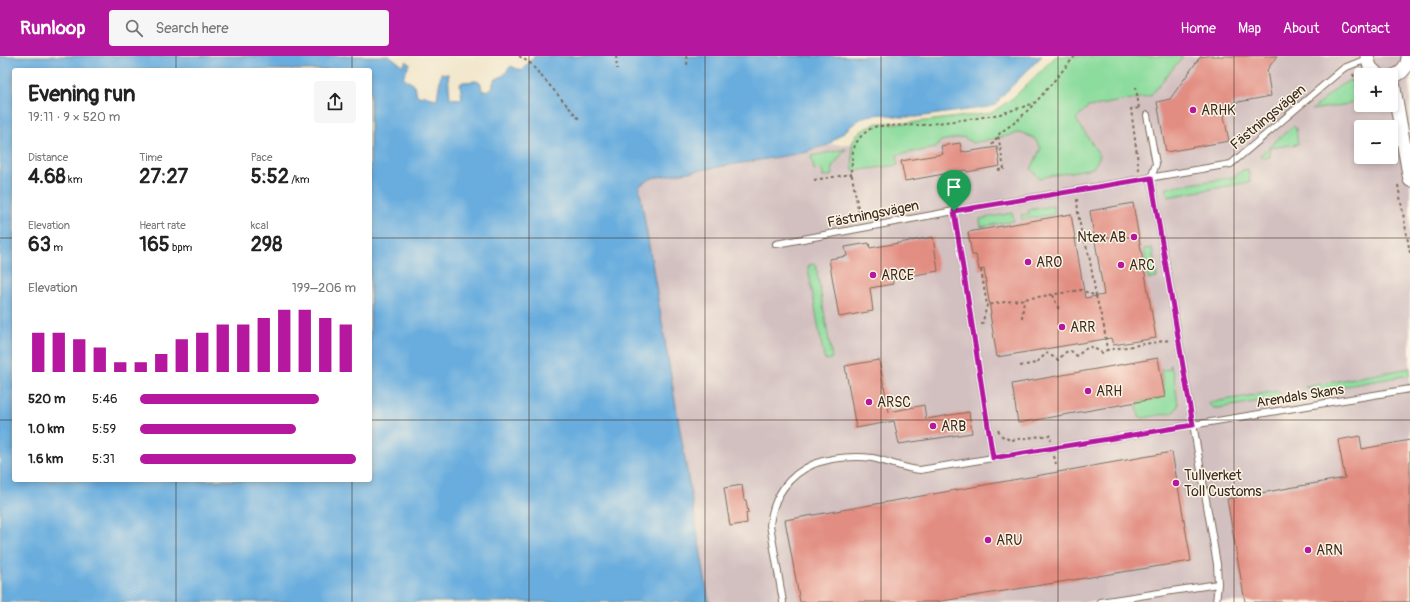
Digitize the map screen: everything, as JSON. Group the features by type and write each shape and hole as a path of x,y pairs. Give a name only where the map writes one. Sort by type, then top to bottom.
{"street":[{"path":"1398,74 1405,69 1408,56"},
{"path":"1367,58 1371,68"},
{"path":"1396,112 1404,180"}],"lane":[{"name":"Fästningsvägen","path":"776,244 954,211 1232,164 1344,68 1367,58"},
{"path":"1147,115 1156,164 1151,178 1217,564 1218,584 1216,602"},
{"path":"954,211 993,458"},
{"name":"Arendals Skans","path":"783,602 770,525 772,512 776,499 784,486 794,476 815,463 854,457 872,458 920,470 1410,389"},
{"path":"1100,602 1218,584"}],"path":[{"path":"519,56 530,63 580,120"},
{"path":"616,56 617,69"},
{"path":"686,56 688,68"},
{"path":"992,145 998,134 1018,120 1036,102 1075,56"},
{"path":"1136,87 1139,108"},
{"path":"863,228 859,219 852,174 853,152 856,143 862,135 870,129 877,126 922,125 977,118 1006,112 1036,102"},
{"path":"1138,180 1140,168 1131,109 1144,107"},
{"path":"998,134 1004,169 998,170"},
{"path":"814,180 852,174"},
{"path":"1404,180 1410,253"},
{"path":"1077,196 1081,230 1089,255 1096,296 1104,327 1107,350"},
{"path":"981,270 987,305 981,328"},
{"path":"987,305 1081,290 1096,296"},
{"path":"1052,294 1060,310"},
{"path":"1022,318 1024,299"},
{"path":"1020,366 1036,363 1047,353 1058,360 1066,352 1071,351 1077,356 1085,349 1092,347 1102,353 1107,350 1170,340 1170,338"},
{"path":"997,425 998,431 1002,436 1010,440 1050,435 1056,464"}],"shaded area":[{"path":"1183,56 1410,56 1410,602 709,602 639,186 652,178 808,152 808,150 828,145 852,144 854,171 898,165 897,155 935,148 941,141 964,137 972,143 1020,132 1034,138 1041,148 1031,169 1040,178 1093,168 1100,156 1076,119 1088,107 1150,96"}],"green space":[{"path":"1056,56 1183,56 1150,96 1088,107 1076,119 1100,156 1093,168 1039,178 1031,169 1041,148 1034,138 1020,132 972,143 964,137 941,141 936,148 897,155 898,165 853,171 852,144 856,135 866,128 877,123 909,123 991,113 1013,98"},
{"path":"1350,80 1354,81 1354,103 1312,110 1338,87"},
{"path":"1293,126 1296,128 1298,144 1269,148 1270,157 1263,158 1260,155"},
{"path":"846,149 832,167 833,175 823,177 822,169 814,170 811,156"},
{"path":"1248,169 1250,182 1168,197 1166,188 1234,177 1243,170"},
{"path":"1053,206 1055,214 1022,220 1021,215 1029,214 1028,210"},
{"path":"1012,213 1014,221 981,227 980,219"},
{"path":"1152,248 1157,278 1148,279 1144,249"},
{"path":"814,264 816,266 832,357 831,359 826,360 824,358 808,268 809,265"},
{"path":"1170,364 1174,376 1178,404 1176,409 1170,413 1143,418 1139,417 1137,405 1139,402 1165,397 1161,370 1170,369"},
{"path":"1410,368 1410,375 1323,390 1314,390 1305,387"},
{"path":"1278,391 1280,394 1279,398 1219,408 1214,408 1207,403"}],"water":[{"path":"0,56 390,56 403,66 406,61 410,64 403,77 414,85 417,95 421,97 424,94 427,97 437,99 441,73 448,74 450,98 459,99 462,98 460,84 463,82 477,81 481,84 482,91 489,90 493,87 495,80 505,74 511,66 522,71 534,56 1042,56 1000,98 997,104 989,107 916,117 901,117 883,114 866,116 857,121 828,145 809,150 808,152 652,178 639,186 709,602 0,602"}],"building":[{"name":"ARHK","path":"1277,56 1267,70 1271,96 1233,103 1224,116 1229,141 1166,152 1157,102 1170,99 1200,57"},
{"path":"960,143 962,152 997,147 1000,166 967,172 966,170 905,181 901,161 943,154 941,146"},
{"path":"1133,203 1156,338 1113,345 1111,338 997,357 984,269 979,270 976,255 972,255 968,232 1071,214 1085,298 1104,295 1090,211"},
{"name":"ARCE","path":"933,237 938,271 892,279 893,284 870,288 873,311 839,317 829,259 847,256 845,247 869,243 870,248"},
{"name":"ARH","path":"1158,358 1165,397 1018,423 1012,384"},
{"path":"879,360 889,412 924,405 926,419 969,412 972,433 899,444 894,421 856,428 845,366"},
{"name":"ARN","path":"1360,436 1362,449 1410,440 1410,602 1245,602 1227,499 1345,478 1338,440"},
{"name":"ARU","path":"1172,452 1191,561 936,602 800,602 785,520"},
{"path":"742,485 748,513 746,513 747,523 730,526 724,488"}],"place":[{"name":"ARHK","path":"1193,110"},
{"name":"Ntex AB","path":"1134,237"},
{"name":"ARO","path":"1028,262"},
{"name":"ARC","path":"1121,265"},
{"name":"ARCE","path":"873,275"},
{"name":"ARR","path":"1062,327"},
{"name":"ARH","path":"1088,391"},
{"name":"ARSC","path":"869,402"},
{"name":"ARB","path":"933,426"},
{"name":"Tullverket Toll Customs","path":"1176,483"},
{"name":"ARU","path":"988,540"},
{"name":"ARN","path":"1308,550"}],"route":[{"path":"1151,178 1193,425 993,458 954,211 1151,178"}]}
